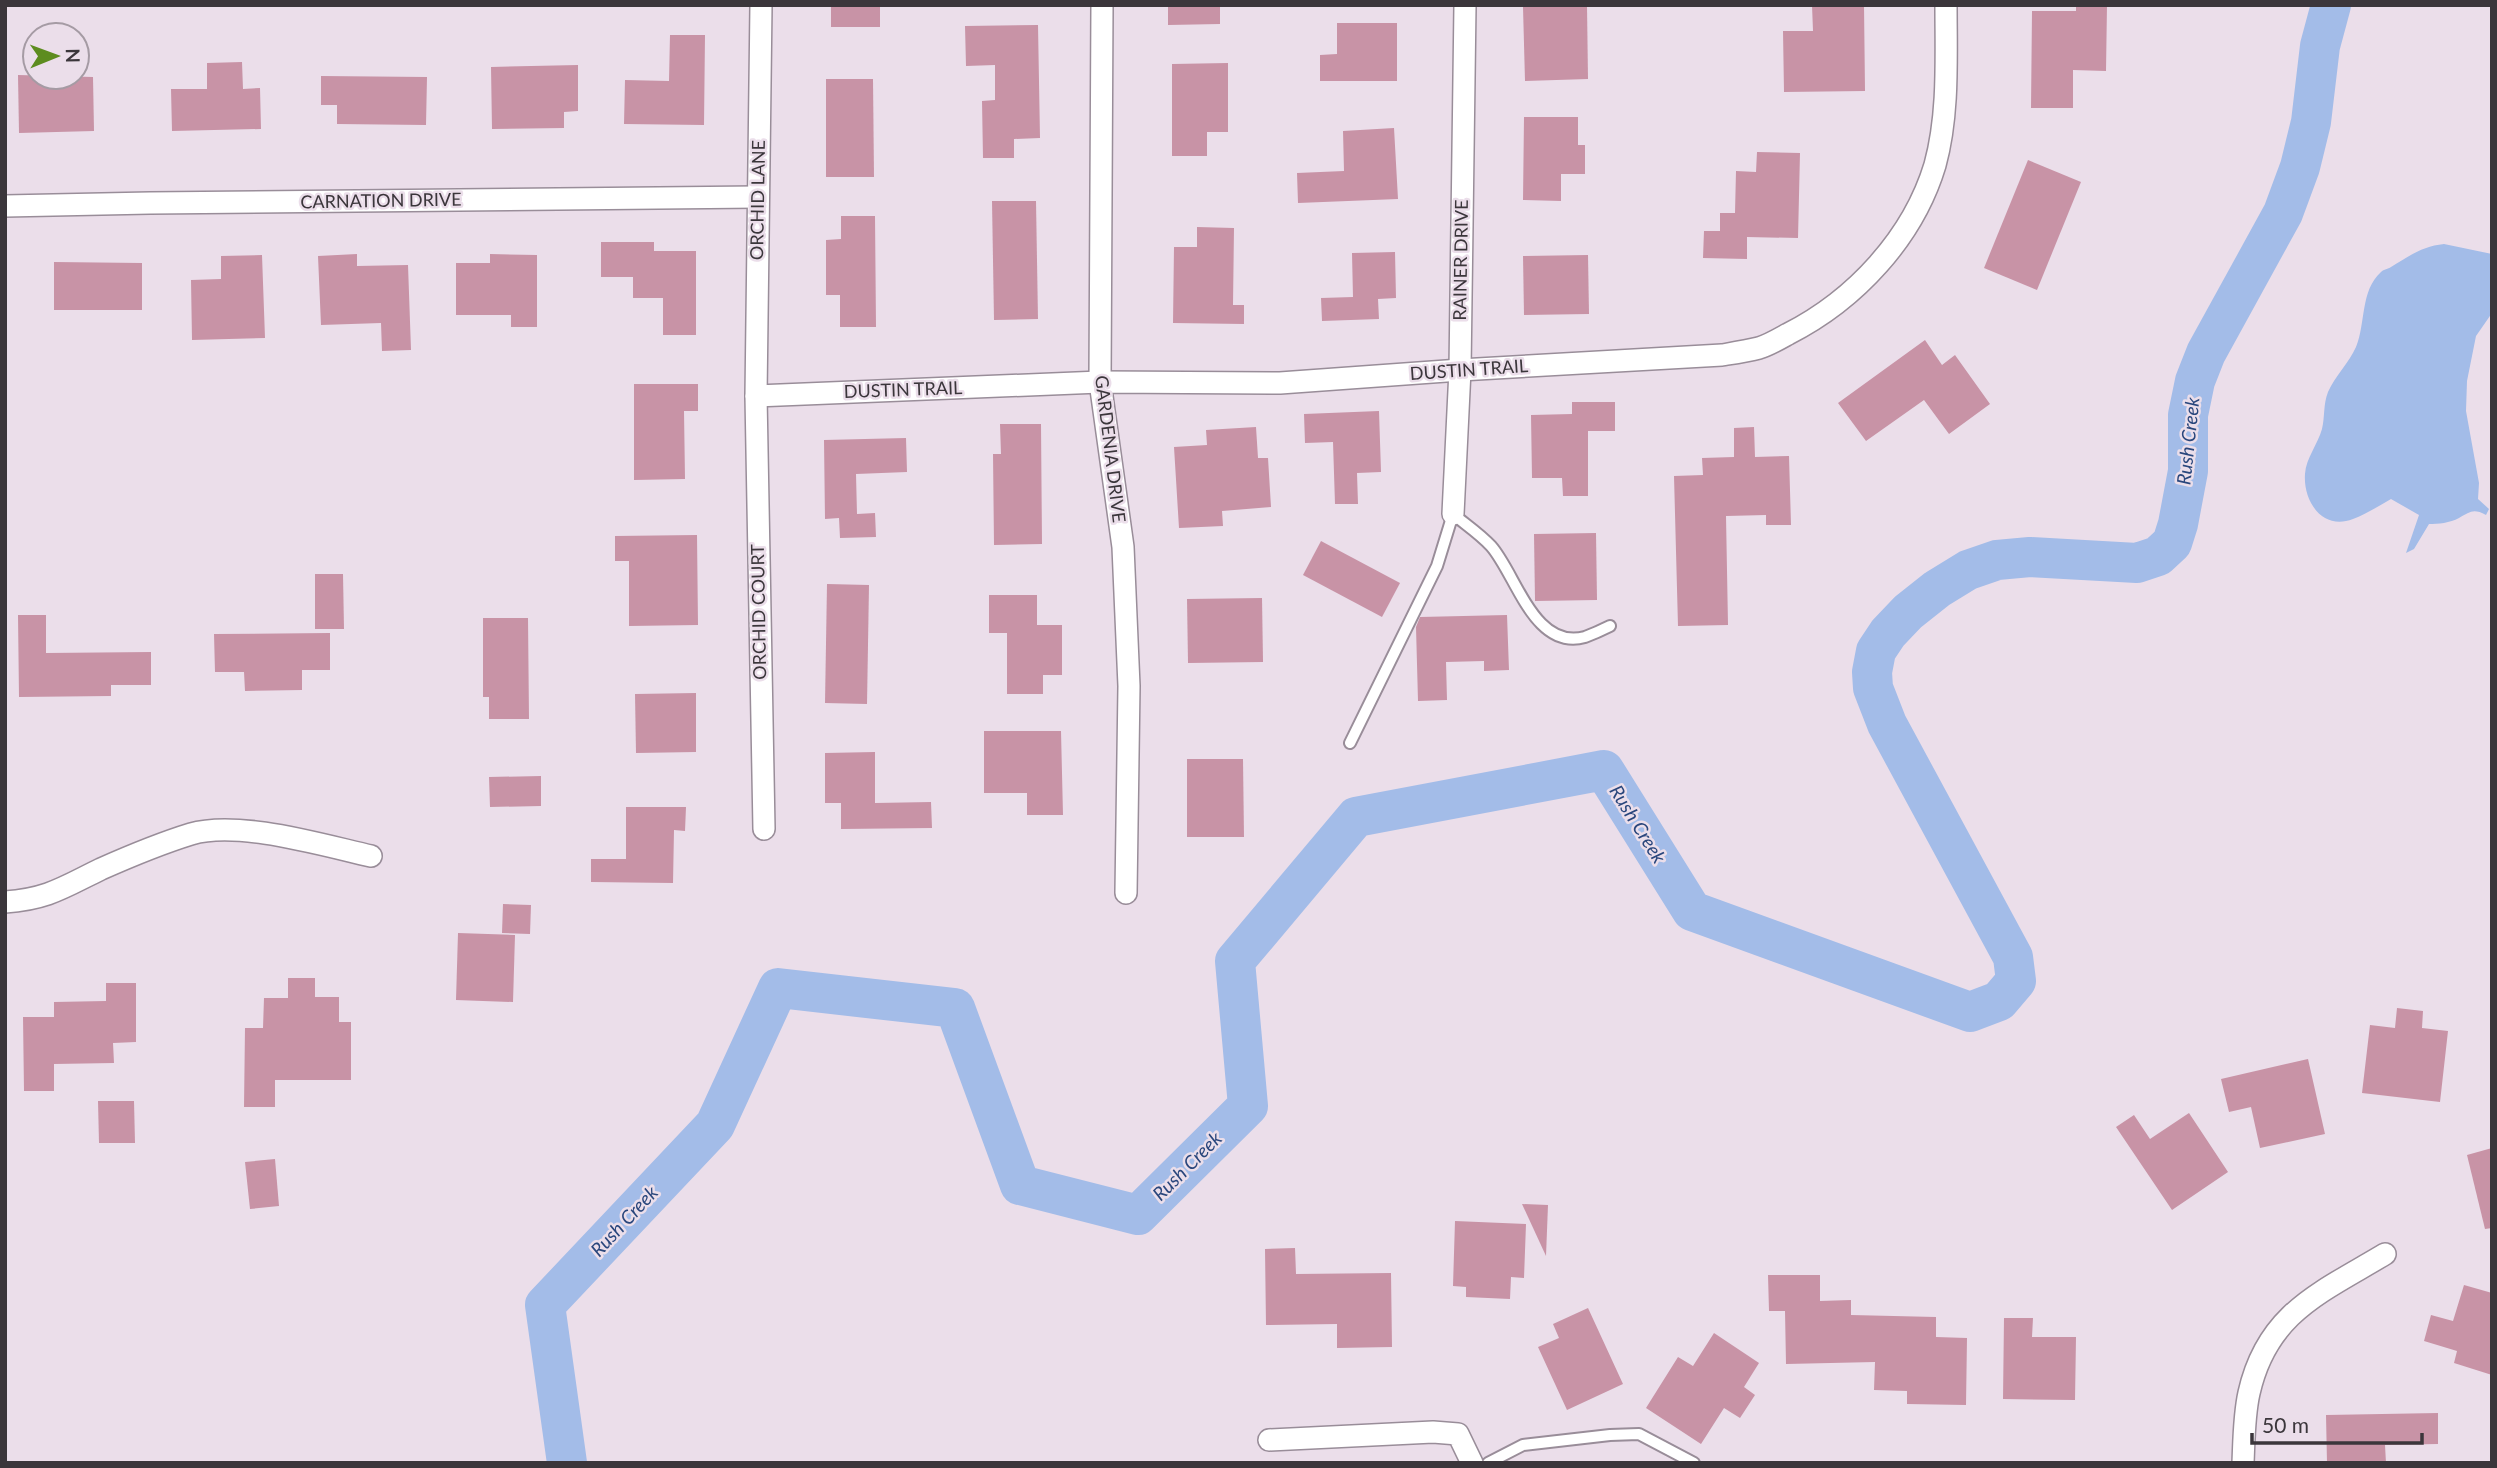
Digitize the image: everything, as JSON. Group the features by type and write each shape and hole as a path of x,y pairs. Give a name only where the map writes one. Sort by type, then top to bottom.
{"street":[{"name":"ORCHID LANE","path":"756,396 761,5"},
{"name":"GARDENIA DRIVE","path":"1102,5 1100,382 1123,547 1129,686 1125,893"},
{"name":"RAINER DRIVE","path":"1453,514 1460,370 1465,5"},
{"name":"DUSTIN TRAIL","path":"756,396 1100,382 1280,383 1722,355 1761,348 1814,321 1852,292 1885,256 1909,222 1935,164 1942,127 1946,74 1946,5"},
{"name":"CARNATION DRIVE","path":"5,206 758,197"},
{"name":"ORCHID COURT","path":"756,396 764,829"},
{"path":"5,902 30,900 69,887 100,870 193,833 261,832 371,856"},
{"path":"2243,1463 2248,1396 2258,1361 2274,1331 2303,1303 2385,1254"},
{"path":"1269,1440 1433,1432 1458,1434 1472,1463"}],"lane":[{"path":"1350,743 1437,566 1453,514 1490,545 1505,566 1524,602 1541,624 1559,637 1583,638 1610,626"},
{"path":"1488,1463 1523,1445 1639,1434 1694,1463"}],"water":[{"path":"2444,244 2492,254 2492,313 2476,336 2467,381 2466,411 2479,483 2478,499 2489,509 2486,515 2472,512 2452,521 2429,524 2414,549 2406,553 2419,515 2391,499 2353,519 2333,521 2317,512 2311,504 2307,495 2305,474 2322,429 2328,392 2356,347 2366,298 2374,280 2382,271 2416,252"}],"building":[{"path":"831,5 880,5 880,27 831,27"},
{"path":"1168,5 1220,5 1220,24 1168,25"},
{"path":"1812,5 1864,5 1865,91 1784,92 1783,31 1813,31"},
{"path":"2076,5 2107,5 2106,71 2073,70 2073,108 2031,108 2032,11 2076,11"},
{"path":"1587,6 1588,79 1525,81 1523,7"},
{"path":"1337,23 1397,23 1397,81 1320,81 1320,55 1337,54"},
{"path":"1038,25 1040,138 1014,139 1014,158 983,158 982,101 995,100 995,65 966,66 965,26"},
{"path":"670,35 705,35 704,125 624,124 625,80 669,81"},
{"path":"242,62 243,89 260,88 261,129 172,131 171,89 207,89 207,63"},
{"path":"1228,63 1228,132 1207,132 1207,156 1172,156 1172,64"},
{"path":"578,65 578,111 564,112 564,128 492,129 491,67"},
{"path":"18,75 21,75 21,91 91,91 93,77 94,131 19,133"},
{"path":"321,76 427,77 426,125 337,124 337,105 321,105"},
{"path":"826,79 873,79 874,177 826,177"},
{"path":"1524,117 1578,117 1578,145 1585,145 1585,174 1561,174 1561,201 1523,200"},
{"path":"1394,128 1398,199 1298,203 1297,173 1344,171 1343,131"},
{"path":"1757,152 1800,153 1798,238 1747,237 1747,259 1703,258 1704,231 1720,231 1720,213 1735,213 1736,171 1756,172"},
{"path":"2028,160 2081,182 2037,290 1984,268"},
{"path":"992,201 1036,201 1038,319 994,320"},
{"path":"841,216 875,216 876,327 840,327 840,295 826,295 826,240 841,239"},
{"path":"1197,227 1234,228 1233,305 1244,305 1244,324 1173,323 1174,247 1197,247"},
{"path":"601,242 654,242 654,251 696,251 696,335 663,335 663,298 633,298 633,277 601,277"},
{"path":"1395,252 1396,298 1378,299 1379,319 1322,321 1321,298 1353,297 1352,253"},
{"path":"357,254 357,266 408,265 411,350 382,351 381,323 321,325 318,256"},
{"path":"490,254 537,255 537,327 511,327 511,315 456,315 456,263 490,263"},
{"path":"262,255 265,338 192,340 191,280 221,279 221,256"},
{"path":"1588,255 1589,314 1524,315 1523,256"},
{"path":"54,262 142,263 142,310 54,310"},
{"path":"1925,340 1942,365 1955,355 1990,404 1949,434 1924,400 1866,441 1838,403"},
{"path":"634,384 698,384 698,411 684,411 685,479 634,480"},
{"path":"1572,402 1615,402 1615,431 1588,431 1588,496 1563,496 1562,478 1532,478 1531,415 1572,414"},
{"path":"1379,411 1381,472 1357,473 1358,504 1335,504 1333,442 1305,443 1304,414"},
{"path":"1000,424 1041,424 1042,544 994,545 993,454 1001,454"},
{"path":"1256,427 1258,458 1268,458 1271,507 1222,511 1223,526 1179,528 1174,447 1207,445 1206,430"},
{"path":"1754,427 1755,457 1789,456 1791,525 1766,525 1766,515 1726,516 1728,625 1678,626 1674,476 1703,475 1702,458 1734,457 1734,428"},
{"path":"906,438 907,472 856,474 857,514 875,513 876,537 840,538 839,518 825,519 824,440"},
{"path":"1596,533 1597,600 1535,601 1534,534"},
{"path":"697,535 698,625 629,626 629,561 615,561 615,536"},
{"path":"1321,541 1400,583 1382,617 1303,575"},
{"path":"315,574 343,574 344,629 315,629"},
{"path":"827,584 869,585 867,704 825,703"},
{"path":"989,595 1037,595 1037,625 1062,625 1062,675 1043,675 1043,694 1007,694 1007,633 989,633"},
{"path":"1262,598 1263,662 1188,663 1187,599"},
{"path":"18,615 46,615 46,653 151,652 151,685 111,685 111,696 19,697"},
{"path":"1507,615 1509,670 1484,671 1484,661 1446,662 1447,700 1418,701 1416,627 1420,617"},
{"path":"483,618 528,618 529,719 489,719 489,697 483,697"},
{"path":"330,633 330,670 302,670 302,690 245,691 244,672 215,672 214,634"},
{"path":"696,693 696,752 636,753 635,694"},
{"path":"984,731 1061,731 1063,815 1027,815 1027,793 984,793"},
{"path":"875,752 875,803 931,802 932,828 841,829 841,803 825,803 825,753"},
{"path":"1187,759 1243,759 1244,837 1187,837"},
{"path":"541,776 541,806 490,807 489,777"},
{"path":"626,807 686,807 685,831 674,830 673,883 591,882 591,859 626,859"},
{"path":"503,904 531,905 530,934 502,933"},
{"path":"458,933 515,935 513,1002 456,1000"},
{"path":"288,978 315,978 315,997 339,997 339,1022 351,1022 351,1080 275,1080 275,1107 244,1107 245,1028 263,1028 264,998 288,998"},
{"path":"106,983 136,983 136,1042 113,1043 114,1063 54,1064 54,1091 24,1091 23,1017 54,1017 54,1002 106,1001"},
{"path":"2397,1008 2423,1011 2422,1028 2448,1031 2440,1102 2362,1093 2370,1025 2395,1028"},
{"path":"2308,1059 2325,1134 2260,1148 2251,1107 2229,1112 2221,1079"},
{"path":"98,1101 134,1101 135,1143 99,1143"},
{"path":"2189,1113 2228,1172 2172,1210 2116,1127 2134,1115 2150,1139"},
{"path":"2492,1148 2492,1228 2485,1229 2467,1155"},
{"path":"275,1159 279,1206 250,1209 245,1162"},
{"path":"1522,1204 1548,1205 1546,1256"},
{"path":"1455,1221 1526,1224 1524,1278 1511,1277 1510,1299 1466,1297 1466,1287 1453,1286"},
{"path":"1295,1248 1296,1274 1391,1273 1392,1347 1337,1348 1337,1324 1266,1325 1265,1249"},
{"path":"1768,1275 1820,1275 1820,1301 1851,1300 1851,1315 1936,1317 1936,1337 1967,1338 1966,1405 1907,1404 1907,1391 1874,1390 1875,1362 1786,1364 1785,1311 1769,1311"},
{"path":"2464,1285 2492,1293 2492,1375 2454,1363 2457,1351 2424,1341 2431,1315 2453,1321"},
{"path":"1588,1308 1623,1384 1567,1410 1538,1347 1559,1338 1553,1324"},
{"path":"2004,1318 2033,1318 2032,1337 2076,1337 2075,1400 2003,1399"},
{"path":"1714,1333 1759,1363 1744,1387 1755,1395 1740,1418 1724,1408 1701,1444 1646,1408 1678,1357 1693,1366"},
{"path":"2438,1413 2438,1444 2385,1445 2386,1463 2327,1463 2326,1415"}],"waterway":[{"name":"Rush Creek","path":"567,1463 545,1305 715,1125 778,988 955,1008 1020,1185 1138,1215 1248,1106 1235,961 1356,817 1604,770 1692,911 1970,1012 1999,1001 2016,981 2013,957 1887,724 1873,688 1872,672 1876,651 1888,633 1908,612 1937,589 1968,570 1997,560 2030,557 2137,563 2158,556 2172,543 2188,471 2188,415 2195,381 2206,353 2283,213 2300,167 2311,122 2320,46 2331,5"}]}
